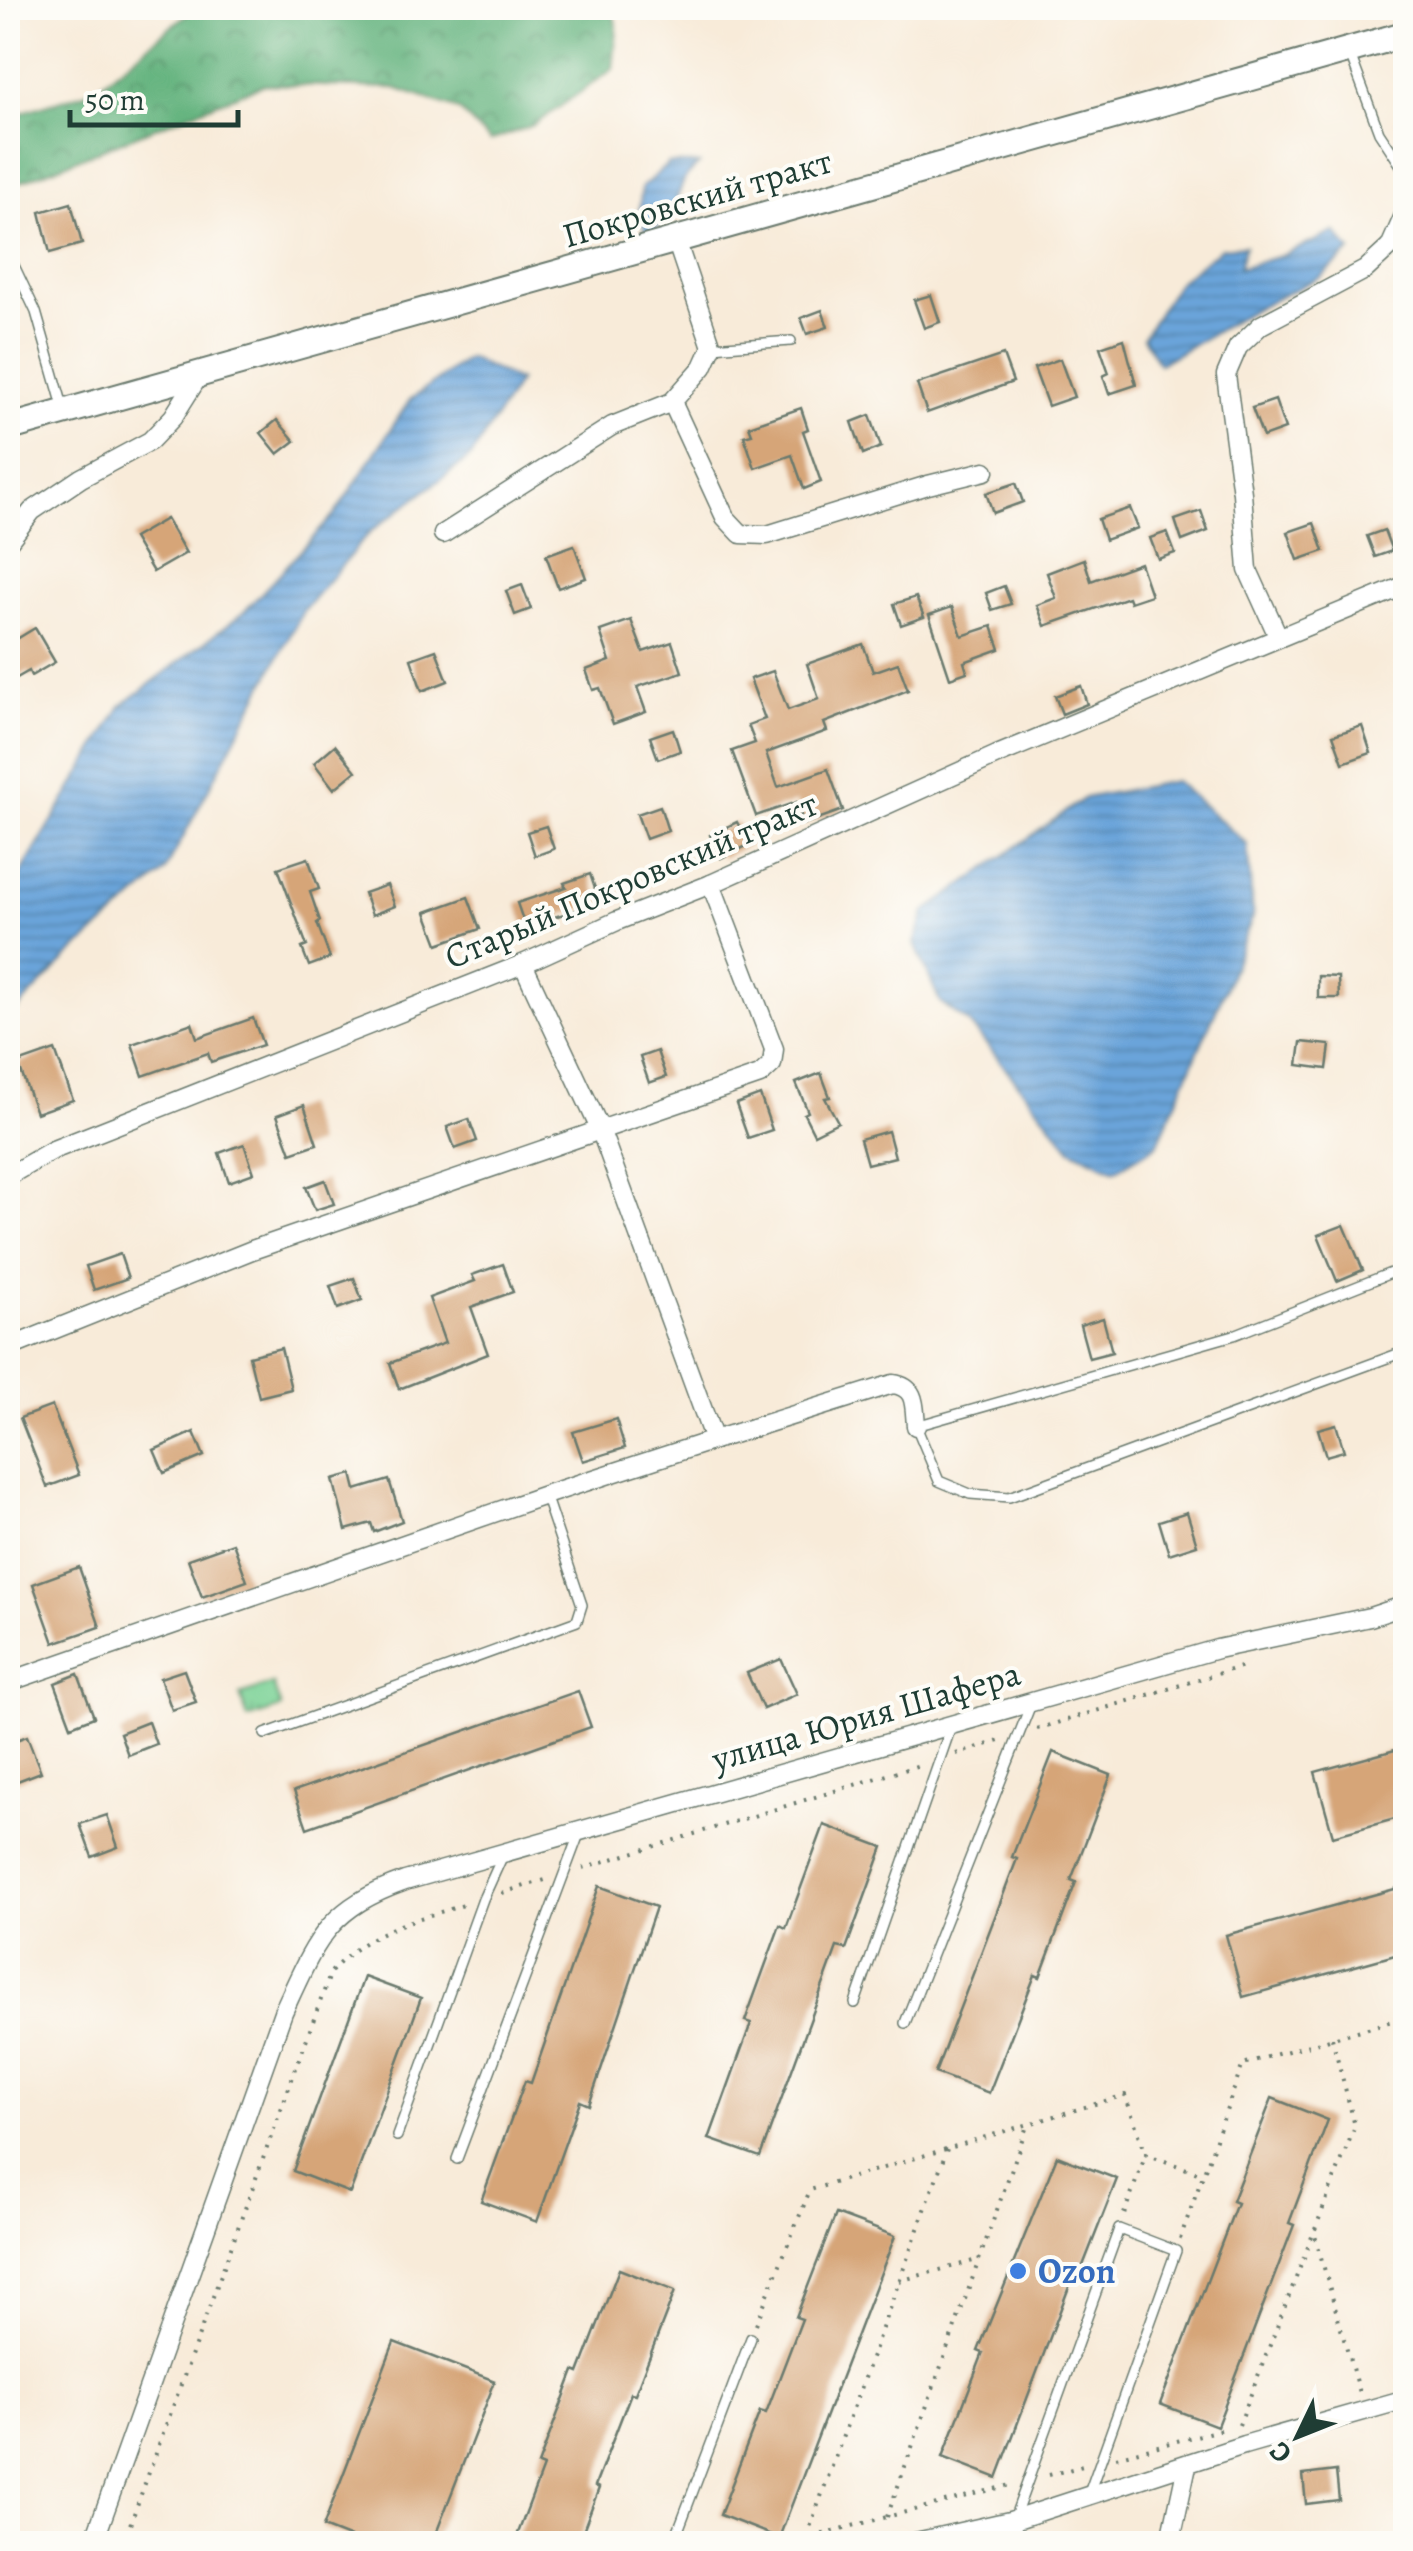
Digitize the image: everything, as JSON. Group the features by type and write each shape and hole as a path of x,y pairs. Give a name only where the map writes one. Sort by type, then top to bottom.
{"main road":[{"name":"Покровский тракт","path":"8,428 1406,34"}],"street":[{"path":"1278,636 1248,570 1226,375 1238,347 1261,325 1365,270 1390,247 1406,211"},
{"path":"443,534 612,426 672,402 703,368 712,348 676,240"},
{"path":"8,542 32,511 81,478 150,441 174,417 200,374"},
{"path":"672,402 725,516 741,534 767,536 985,471"},
{"name":"Старый Покровский тракт","path":"8,1176 53,1150 523,964 997,755 1406,585"},
{"path":"8,1348 252,1250 760,1075 772,1064 774,1049 711,884"},
{"path":"523,964 600,1128 714,1440"},
{"path":"8,1682 545,1495 894,1384 913,1394 916,1426"},
{"name":"улица Юрия Шафера","path":"93,2544 283,2012 312,1951 350,1906 405,1881 1217,1649 1370,1618 1406,1605"},
{"path":"908,2544 1014,2520 1089,2493 1406,2399"},
{"path":"1170,2544 1186,2465"},
{"path":"1005,2544 1014,2520"}],"lane":[{"path":"1349,50 1379,132 1406,173"},
{"path":"8,253 36,312 65,412"},
{"path":"712,348 791,341"},
{"path":"1406,1267 1234,1335 916,1426 939,1481 970,1494 1009,1497 1406,1351"},
{"path":"265,1734 578,1621 582,1605 545,1495"},
{"path":"905,2023 1032,1702"},
{"path":"855,2002 952,1725"},
{"path":"456,2159 580,1831"},
{"path":"398,2136 483,1899 504,1853"},
{"path":"1014,2520 1118,2229 1176,2251 1089,2493"},
{"path":"673,2544 751,2338"}],"path":[{"path":"124,2544 331,1972 346,1956 374,1935 483,1899 1258,1661"},
{"path":"1176,2251 1243,2064 1406,2017"},
{"path":"1238,2425 1355,2126 1332,2038"},
{"path":"751,2338 810,2190 1125,2096 1146,2154 1118,2229"},
{"path":"887,2517 1027,2125"},
{"path":"806,2538 947,2149"},
{"path":"1146,2154 1204,2175"},
{"path":"1314,2232 1360,2393"},
{"path":"899,2281 979,2259"},
{"path":"784,2544 1256,2420"}],"green space":[{"path":"194,8 612,8 617,28 613,69 534,125 490,141 459,110 395,88 264,84 8,187 8,122 13,115 94,90"},
{"path":"273,1684 281,1708 248,1719 240,1695"}],"water":[{"path":"668,164 699,164 685,178 672,210 648,238 639,212 642,187"},
{"path":"1335,232 1351,251 1321,277 1258,307 1159,364 1143,337 1178,282 1221,248 1245,246 1239,268 1281,256"},
{"path":"468,358 519,381 471,457 371,531 303,611 164,873 72,953 8,1019 8,895 121,706 243,613 335,514 410,400"},
{"path":"1175,781 1247,844 1253,915 1157,1145 1115,1170 1071,1149 970,1024 940,1002 915,944 925,912 1085,798"}],"building":[{"path":"71,203 82,244 50,253 40,212"},
{"path":"931,295 940,322 924,328 914,300"},
{"path":"822,310 828,327 807,334 801,318"},
{"path":"1124,339 1136,385 1109,394 1103,376 1109,373 1100,347"},
{"path":"1003,355 1013,382 927,413 917,384"},
{"path":"1060,359 1074,397 1048,406 1034,368"},
{"path":"1275,400 1285,429 1263,437 1252,408"},
{"path":"801,408 808,429 803,431 821,482 804,489 792,455 755,468 744,436 752,434 749,426"},
{"path":"870,415 881,447 863,454 852,422"},
{"path":"277,420 295,441 278,454 261,433"},
{"path":"1016,483 1023,502 993,513 986,493"},
{"path":"1130,508 1138,528 1105,540 1098,519"},
{"path":"1201,511 1208,531 1182,541 1175,520"},
{"path":"166,519 186,553 153,572 133,538"},
{"path":"1314,523 1324,551 1298,560 1288,532"},
{"path":"1384,530 1392,551 1375,557 1367,536"},
{"path":"1167,532 1175,553 1158,559 1150,538"},
{"path":"574,545 586,578 558,588 546,555"},
{"path":"1084,559 1091,581 1140,563 1151,595 1130,602 1128,597 1045,626 1037,605 1056,598 1047,573"},
{"path":"522,585 531,609 515,615 506,591"},
{"path":"1004,586 1011,604 992,610 986,593"},
{"path":"916,597 924,617 901,625 894,604"},
{"path":"952,607 962,636 992,626 1000,649 964,662 967,672 950,678 929,615"},
{"path":"631,620 643,652 672,642 682,672 637,687 646,712 613,724 600,688 593,690 586,670 610,661 600,631"},
{"path":"35,628 55,662 8,683 8,651 15,647 12,642"},
{"path":"863,644 873,672 898,663 908,690 824,723 827,731 766,753 778,787 828,769 843,810 804,824 796,802 756,816 732,751 755,743 748,725 765,719 750,679 773,671 788,710 819,699 807,664"},
{"path":"436,650 448,681 422,691 411,659"},
{"path":"1081,686 1087,704 1062,714 1055,696"},
{"path":"1362,726 1371,753 1343,763 1333,735"},
{"path":"673,729 680,751 658,759 650,737"},
{"path":"335,745 356,771 334,789 314,763"},
{"path":"660,806 668,831 646,839 637,814"},
{"path":"737,822 749,845 721,858 710,835"},
{"path":"546,826 554,849 535,856 527,832"},
{"path":"308,858 319,889 310,892 330,958 309,966 302,948 307,946 278,868"},
{"path":"590,874 600,903 525,926 517,903 566,887 564,883"},
{"path":"387,885 395,906 372,915 364,893"},
{"path":"468,897 480,929 438,944 426,912"},
{"path":"1318,976 1338,977 1339,998 1318,998"},
{"path":"253,1018 263,1045 211,1062 208,1053 143,1076 132,1044 192,1023 197,1038"},
{"path":"1301,1042 1330,1045 1327,1069 1298,1065"},
{"path":"55,1050 73,1100 36,1113 18,1063"},
{"path":"657,1051 666,1077 649,1083 640,1057"},
{"path":"821,1073 830,1097 825,1098 838,1122 814,1134 796,1083"},
{"path":"760,1095 772,1130 748,1138 736,1104"},
{"path":"304,1105 317,1144 291,1153 277,1115"},
{"path":"469,1119 477,1141 455,1149 447,1127"},
{"path":"888,1131 895,1157 867,1164 860,1139"},
{"path":"244,1144 254,1173 229,1182 219,1153"},
{"path":"325,1180 334,1204 315,1210 306,1187"},
{"path":"1344,1225 1363,1270 1337,1281 1318,1235"},
{"path":"120,1254 128,1278 94,1290 86,1266"},
{"path":"503,1264 513,1292 471,1307 488,1354 399,1389 390,1363 445,1343 429,1298 475,1281 472,1275"},
{"path":"354,1278 362,1300 338,1309 330,1286"},
{"path":"1103,1318 1112,1352 1089,1358 1080,1325"},
{"path":"281,1348 291,1389 259,1397 249,1356"},
{"path":"52,1406 79,1475 47,1487 20,1418"},
{"path":"616,1419 625,1448 583,1461 573,1432"},
{"path":"1336,1424 1344,1451 1326,1456 1318,1429"},
{"path":"194,1432 204,1456 164,1473 154,1450"},
{"path":"352,1474 356,1490 389,1480 402,1521 374,1532 371,1523 346,1530 333,1479"},
{"path":"1187,1512 1197,1545 1169,1554 1159,1521"},
{"path":"233,1543 247,1581 202,1597 188,1559"},
{"path":"79,1567 100,1627 54,1643 33,1584"},
{"path":"781,1659 797,1694 763,1709 747,1673"},
{"path":"184,1670 196,1702 172,1710 160,1678"},
{"path":"78,1674 94,1717 71,1726 55,1683"},
{"path":"578,1691 591,1727 307,1828 294,1791"},
{"path":"148,1722 156,1744 128,1755 120,1733"},
{"path":"27,1736 41,1772 12,1783 8,1743"},
{"path":"1406,1747 1406,1816 1333,1836 1315,1772"},
{"path":"1053,1752 1111,1775 1040,1977 1035,1975 989,2093 935,2073 1017,1859 1012,1857"},
{"path":"107,1815 118,1847 92,1857 80,1824"},
{"path":"824,1825 883,1847 846,1949 837,1947 760,2157 709,2139 751,2023 745,2021 780,1925 786,1928"},
{"path":"599,1886 656,1907 589,2105 580,2101 537,2222 481,2201 525,2081 531,2083"},
{"path":"1406,1886 1406,1952 1243,1997 1226,1935"},
{"path":"364,1977 421,1998 350,2193 293,2171"},
{"path":"1272,2098 1328,2120 1289,2223 1294,2225 1217,2426 1160,2404 1237,2203 1232,2201"},
{"path":"1057,2156 1117,2179 1077,2281 1072,2279 997,2478 943,2457 983,2353 978,2351"},
{"path":"836,2214 895,2236 779,2538 720,2515 760,2411 766,2413 802,2319 796,2317"},
{"path":"619,2269 675,2291 595,2486 599,2488 578,2544 514,2544 543,2467 538,2465"},
{"path":"394,2342 495,2381 432,2544 366,2544 323,2527"},
{"path":"1336,2471 1339,2500 1306,2504 1303,2475"}],"place":[{"name":"Ozon","path":"1018,2271"}]}
